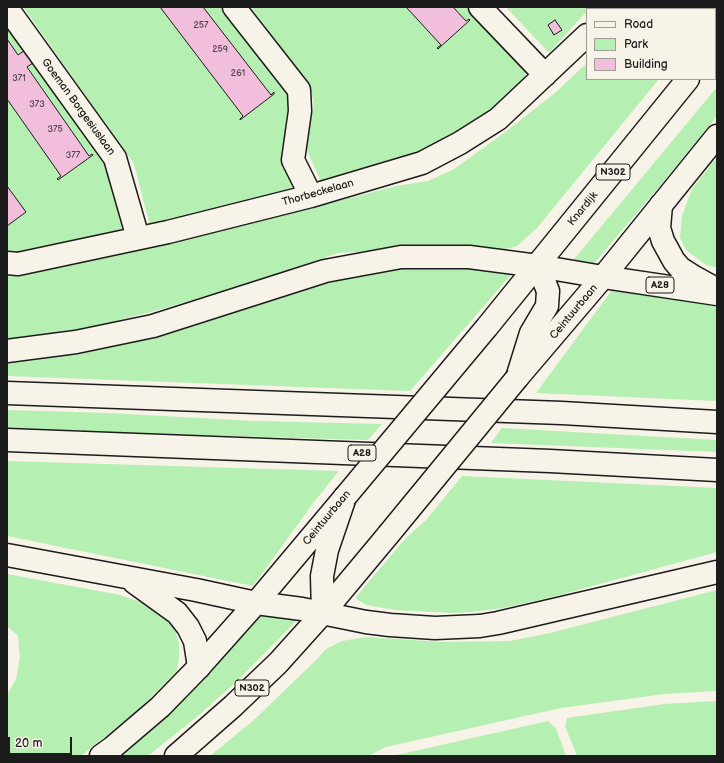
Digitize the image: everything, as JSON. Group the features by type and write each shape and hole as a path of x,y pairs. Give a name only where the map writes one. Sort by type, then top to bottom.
{"main road":[{"path":"234,7 299,90 300,111 293,160 311,196"},
{"path":"480,7 545,75"},
{"name":"Goeman Borgesiuslaan","path":"7,8 115,158 138,238"},
{"name":"Thorbeckelaan","path":"7,263 18,264 168,232 311,196 422,163 460,143 498,119 586,35"},
{"name":"Knardijk","path":"538,266 687,80"},
{"name":"N302","path":"603,277 717,136"},
{"name":"A28","path":"661,205 659,228 663,242 674,261 680,268 717,289"},
{"path":"7,351 76,342 154,326 324,271 401,257 469,257 538,266 603,277"},
{"path":"517,378 531,333 547,306 548,291 538,266"},
{"name":"Ceintuurbaan","path":"101,756 160,707 199,667 256,603 324,533 345,497 538,266"},
{"name":"Ceintuurbaan","path":"176,756 278,663 323,613 517,378 603,277"},
{"name":"A28","path":"603,277 717,294"},
{"path":"7,393 562,414 717,422"},
{"name":"A28","path":"7,440 550,461 717,470"},
{"path":"323,613 322,576 327,550 324,533"},
{"path":"7,555 196,590 256,603 323,613 366,622 435,628 480,626 717,572"},
{"path":"128,577 177,613 188,627 195,641 199,667"}],"green space":[{"path":"23,7 221,7 289,98 294,117 282,150 296,189 150,226 134,164"},
{"path":"251,7 474,7 527,65 522,87 487,115 447,139 407,157 321,182 303,141 314,106 311,88"},
{"path":"506,7 591,7 586,8 586,12 549,53"},
{"path":"717,7 717,9 716,10 716,8 638,8"},
{"path":"7,23 111,170 129,231 51,249 7,252"},
{"path":"586,64 586,80 658,80 537,228 517,246 498,251 394,250 338,253 241,286 154,311 88,328 7,339 7,270 35,269 112,256 265,220 396,186 428,181 454,169 508,130 556,92"},
{"path":"717,87 717,116 664,181 591,267 570,264"},
{"path":"717,157 717,268 706,265 686,250 680,238 682,216 692,189"},
{"path":"404,264 497,267 510,276 410,391 7,376 7,362 65,355 165,335 343,275"},
{"path":"615,286 717,306 717,401 536,393"},
{"path":"7,410 108,413 254,421 382,424 368,440 54,431 7,428"},
{"path":"502,428 717,440 717,452 491,443"},
{"path":"7,461 339,471 314,502 253,586 7,536"},
{"path":"462,476 717,488 717,552 556,596 503,608 472,612 454,613 395,610 366,605 355,598 405,539 426,520"},
{"path":"7,574 120,595 150,605 164,615 174,628 179,643 177,671 137,711 81,756 7,756 7,695 16,679 20,657 18,636 7,626"},
{"path":"717,590 717,691 664,694 561,708 386,747 368,756 210,756 255,719 326,649 342,641 366,637 442,642 510,641 550,633"},
{"path":"260,614 296,621 237,681 199,715 148,756 120,756 158,725 206,678"},
{"path":"717,701 717,756 577,756 565,726 567,718 664,704"},
{"path":"548,721 556,728 566,756 392,756"}],"building":[{"path":"160,7 203,7 271,95 274,92 274,94 240,120 243,116"},
{"path":"406,7 453,7 466,21 469,19 470,20 438,49 437,48 441,45"},
{"path":"555,20 562,30 554,35 548,25"},
{"path":"7,39 18,55 25,50 33,63 27,67 89,156 92,154 93,155 58,180 57,179 61,176 7,99"},
{"path":"7,186 26,212 7,226"}]}
